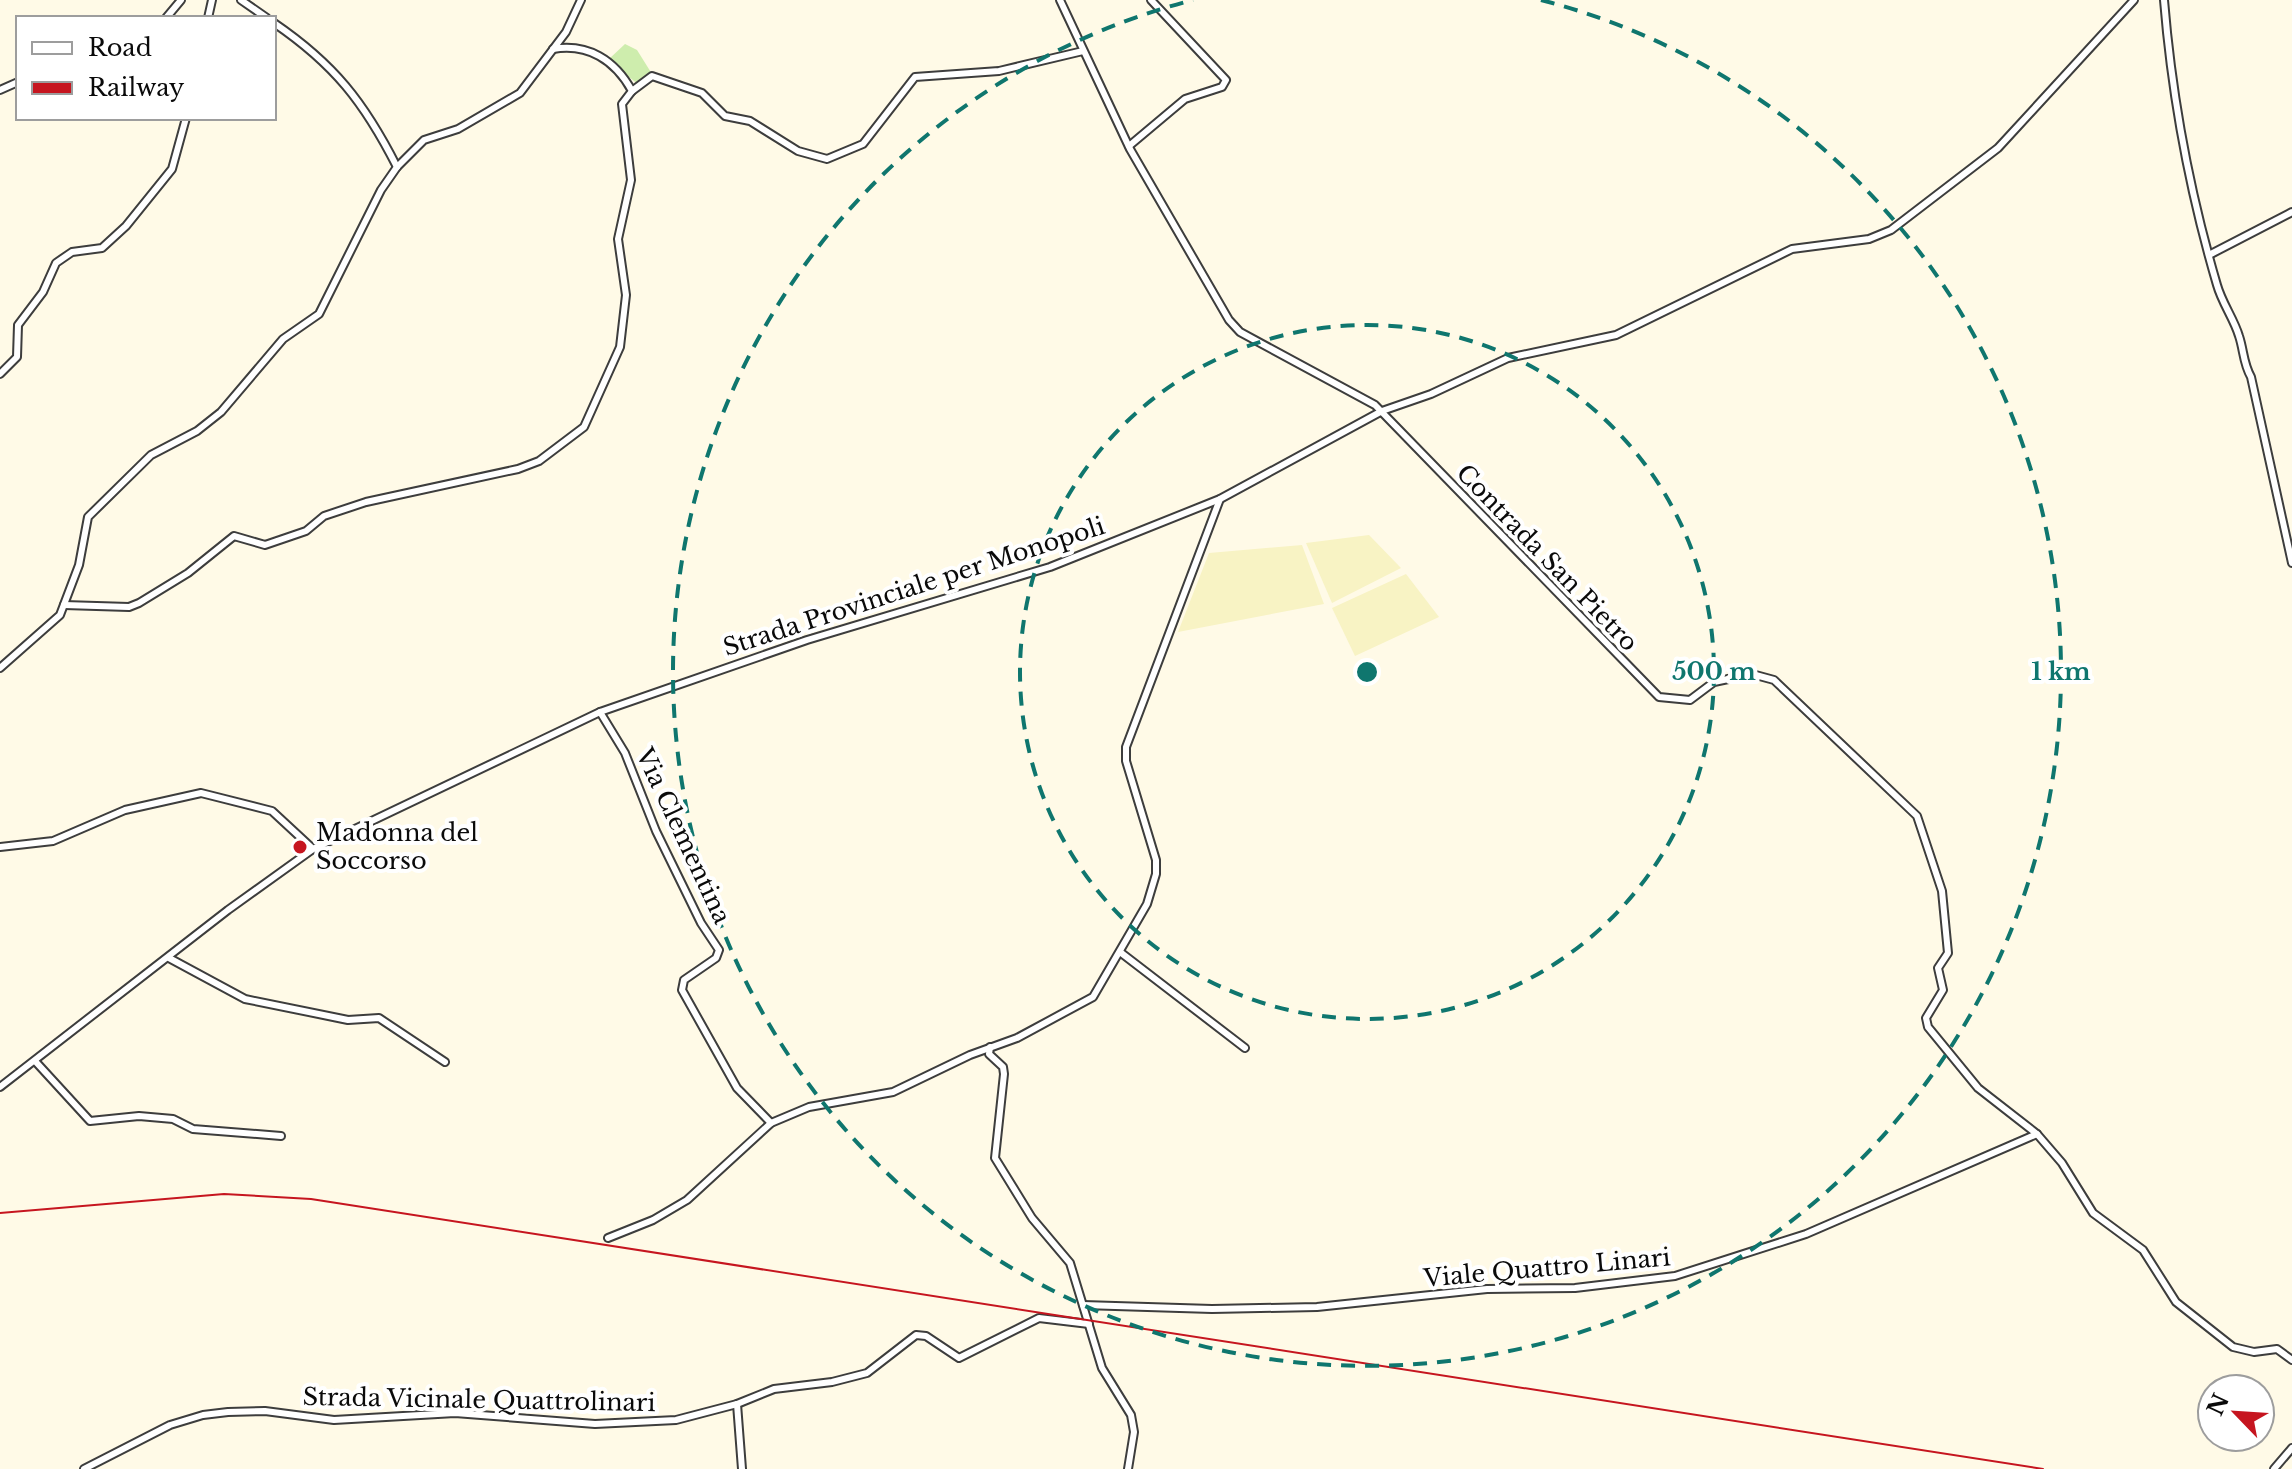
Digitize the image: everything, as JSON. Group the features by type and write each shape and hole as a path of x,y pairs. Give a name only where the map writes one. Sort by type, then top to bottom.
{"street":[{"path":"168,16 181,0"},
{"path":"241,0 264,16"},
{"path":"0,668 51,623 64,605 82,555 88,517 151,455 197,431 221,412 283,339 319,314 381,190 397,167 424,140 458,129 514,98 553,49 581,0"},
{"name":"Contrada San Pietro","path":"1060,0 1129,146 1229,320 1240,332 1347,388 1382,411 1655,694 1666,699 1690,700 1714,682 1752,674 1774,680 1913,810 1942,891 1948,953 1938,968 1942,995 1926,1022 1948,1055 1978,1088 2037,1134 2062,1163 2093,1213 2143,1250 2176,1302 2233,1347 2254,1352 2277,1349 2292,1360"},
{"path":"1129,146 1185,99 1222,87 1226,80 1151,0"},
{"name":"Strada Provinciale per Monopoli","path":"0,1087 228,910 313,849 600,712 807,640 1050,567 1220,499 1382,411 1431,394 1521,353 1616,335 1792,249 1869,239 1891,230 1998,148 2134,0"},
{"path":"2164,0 2171,87 2209,255 2251,377 2292,563"},
{"path":"276,24 310,47 342,82 377,130 397,167"},
{"path":"553,49 574,45 587,49 620,70 632,91"},
{"path":"64,605 129,607 188,573 234,536 265,545 306,531 324,516 366,502 518,469 539,461 580,432 617,358 623,333 626,295 618,239 631,180 622,104 632,91 652,76 708,97 725,116 750,121 798,151 827,159 863,144 915,77 999,71 1083,51"},
{"path":"0,374 17,357 18,325 43,292 56,263 72,252 102,248 126,226 172,169 185,120"},
{"path":"2209,255 2292,212"},
{"path":"608,1238 653,1220 687,1200 771,1123 809,1107 886,1094 1017,1038 1089,1000 1107,977 1149,899 1157,867 1132,788 1126,747 1220,499"},
{"name":"Via Clementina","path":"600,712 625,753 656,831 701,923 719,950 716,958 684,980 682,990 737,1088 771,1123"},
{"path":"0,847 53,841 125,810 201,793 276,813 313,849"},
{"path":"1120,952 1245,1048"},
{"path":"169,958 240,998 348,1020 379,1018 445,1062"},
{"path":"990,1047 989,1054 1003,1067 1004,1074 995,1158 1032,1218 1070,1263 1102,1368 1133,1421 1128,1469"},
{"path":"35,1061 90,1121 139,1116 173,1119 193,1129 281,1136"},
{"name":"Viale Quattro Linari","path":"1083,1305 1212,1309 1317,1307 1487,1289 1575,1288 1675,1276 1806,1234 2037,1134"},
{"name":"Strada Vicinale Quattrolinari","path":"84,1469 113,1458 170,1425 228,1412 265,1411 347,1420 455,1413 595,1424 676,1420 737,1404 774,1389 832,1382 867,1373 916,1335 926,1336 959,1358 1039,1318 1089,1324"},
{"path":"737,1404 742,1469"},
{"path":"2274,1469 2292,1448"}],"shaded area":[{"path":"1369,535 1401,568 1332,603 1306,543"},
{"path":"1302,545 1324,604 1178,632 1209,553"},
{"path":"1406,574 1439,617 1355,656 1332,608"}],"green space":[{"path":"625,44 637,50 652,74 639,85 608,60"}],"railway":[{"path":"0,1213 224,1194 311,1199 2043,1469"}],"place":[{"name":"Madonna del Soccorso","path":"300,847"}]}
